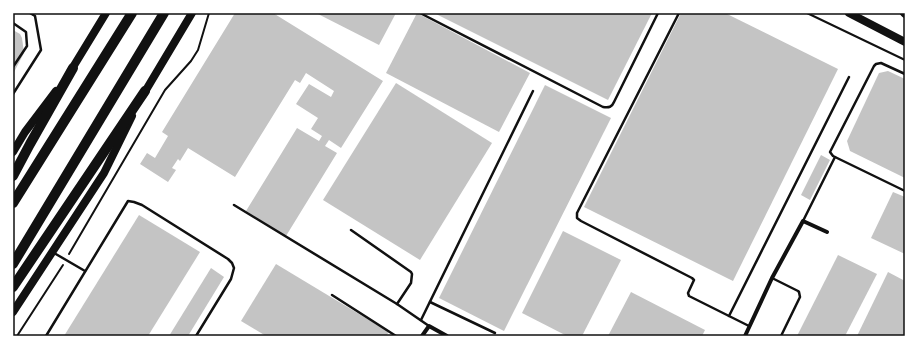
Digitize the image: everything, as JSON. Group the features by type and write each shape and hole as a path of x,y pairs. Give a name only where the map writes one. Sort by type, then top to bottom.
{"highway":[{"path":"13,203 132,13"},
{"path":"13,264 164,13"},
{"path":"13,176 73,68"},
{"path":"13,287 145,91"}],"main road":[{"path":"13,152 25,132 73,68 106,13"},
{"path":"13,312 104,173 145,91 192,13"},
{"path":"849,13 905,42"}],"street":[{"path":"745,336 772,278 803,221 827,232"},
{"path":"422,336 429,326 447,336"}],"lane":[{"path":"13,94 41,50 35,16 30,13"},
{"path":"420,13 607,108 614,102 658,13"},
{"path":"679,13 577,213 577,218 578,220 692,278 694,280 688,295 749,326"},
{"path":"13,23 26,32 27,46 13,67"},
{"path":"905,74 881,63 874,66 831,151 831,154 835,157 905,191"},
{"path":"729,316 849,77"},
{"path":"421,320 533,91"},
{"path":"803,221 835,157"},
{"path":"46,336 128,201 137,203 228,259 232,263 234,268 231,279 196,336"},
{"path":"234,205 396,304 429,326"},
{"path":"351,230 412,274 411,283 396,304"},
{"path":"52,252 85,271"},
{"path":"772,278 798,291 800,295 800,298 782,336"},
{"path":"332,296 396,336"},
{"path":"430,302 495,334"}],"path":[{"path":"16,336 66,260 165,90 191,61 198,50 209,13"},
{"path":"807,13 905,60"}],"building":[{"path":"235,13 273,13 383,81 341,148 329,140 325,146 337,153 286,236 246,211 297,128 319,141 322,136 311,129 318,118 296,104 309,84 331,97 334,91 306,73 300,83 295,80 235,177 188,148 180,161 178,159 172,168 176,170 168,182 140,164 147,153 155,158 168,136 162,132"},
{"path":"316,13 396,13 379,45"},
{"path":"417,13 530,73 499,132 386,73"},
{"path":"434,13 652,13 608,100"},
{"path":"681,13 725,13 838,69 733,281 584,207"},
{"path":"13,30 20,34 22,38 24,53 13,74"},
{"path":"888,71 905,79 905,178 850,151 847,141 879,73"},
{"path":"396,83 492,143 420,260 323,200"},
{"path":"545,85 611,118 504,331 439,298"},
{"path":"821,155 830,160 810,200 801,195"},
{"path":"893,192 905,197 905,254 871,238"},
{"path":"139,215 200,252 148,336 64,336"},
{"path":"563,231 621,260 582,336 567,336 522,313"},
{"path":"838,255 877,274 845,336 797,336"},
{"path":"276,264 389,332 386,336 266,336 241,321"},
{"path":"211,268 224,277 188,336 169,336"},
{"path":"888,272 905,281 905,336 857,336"},
{"path":"631,292 705,330 702,336 608,336"}]}
